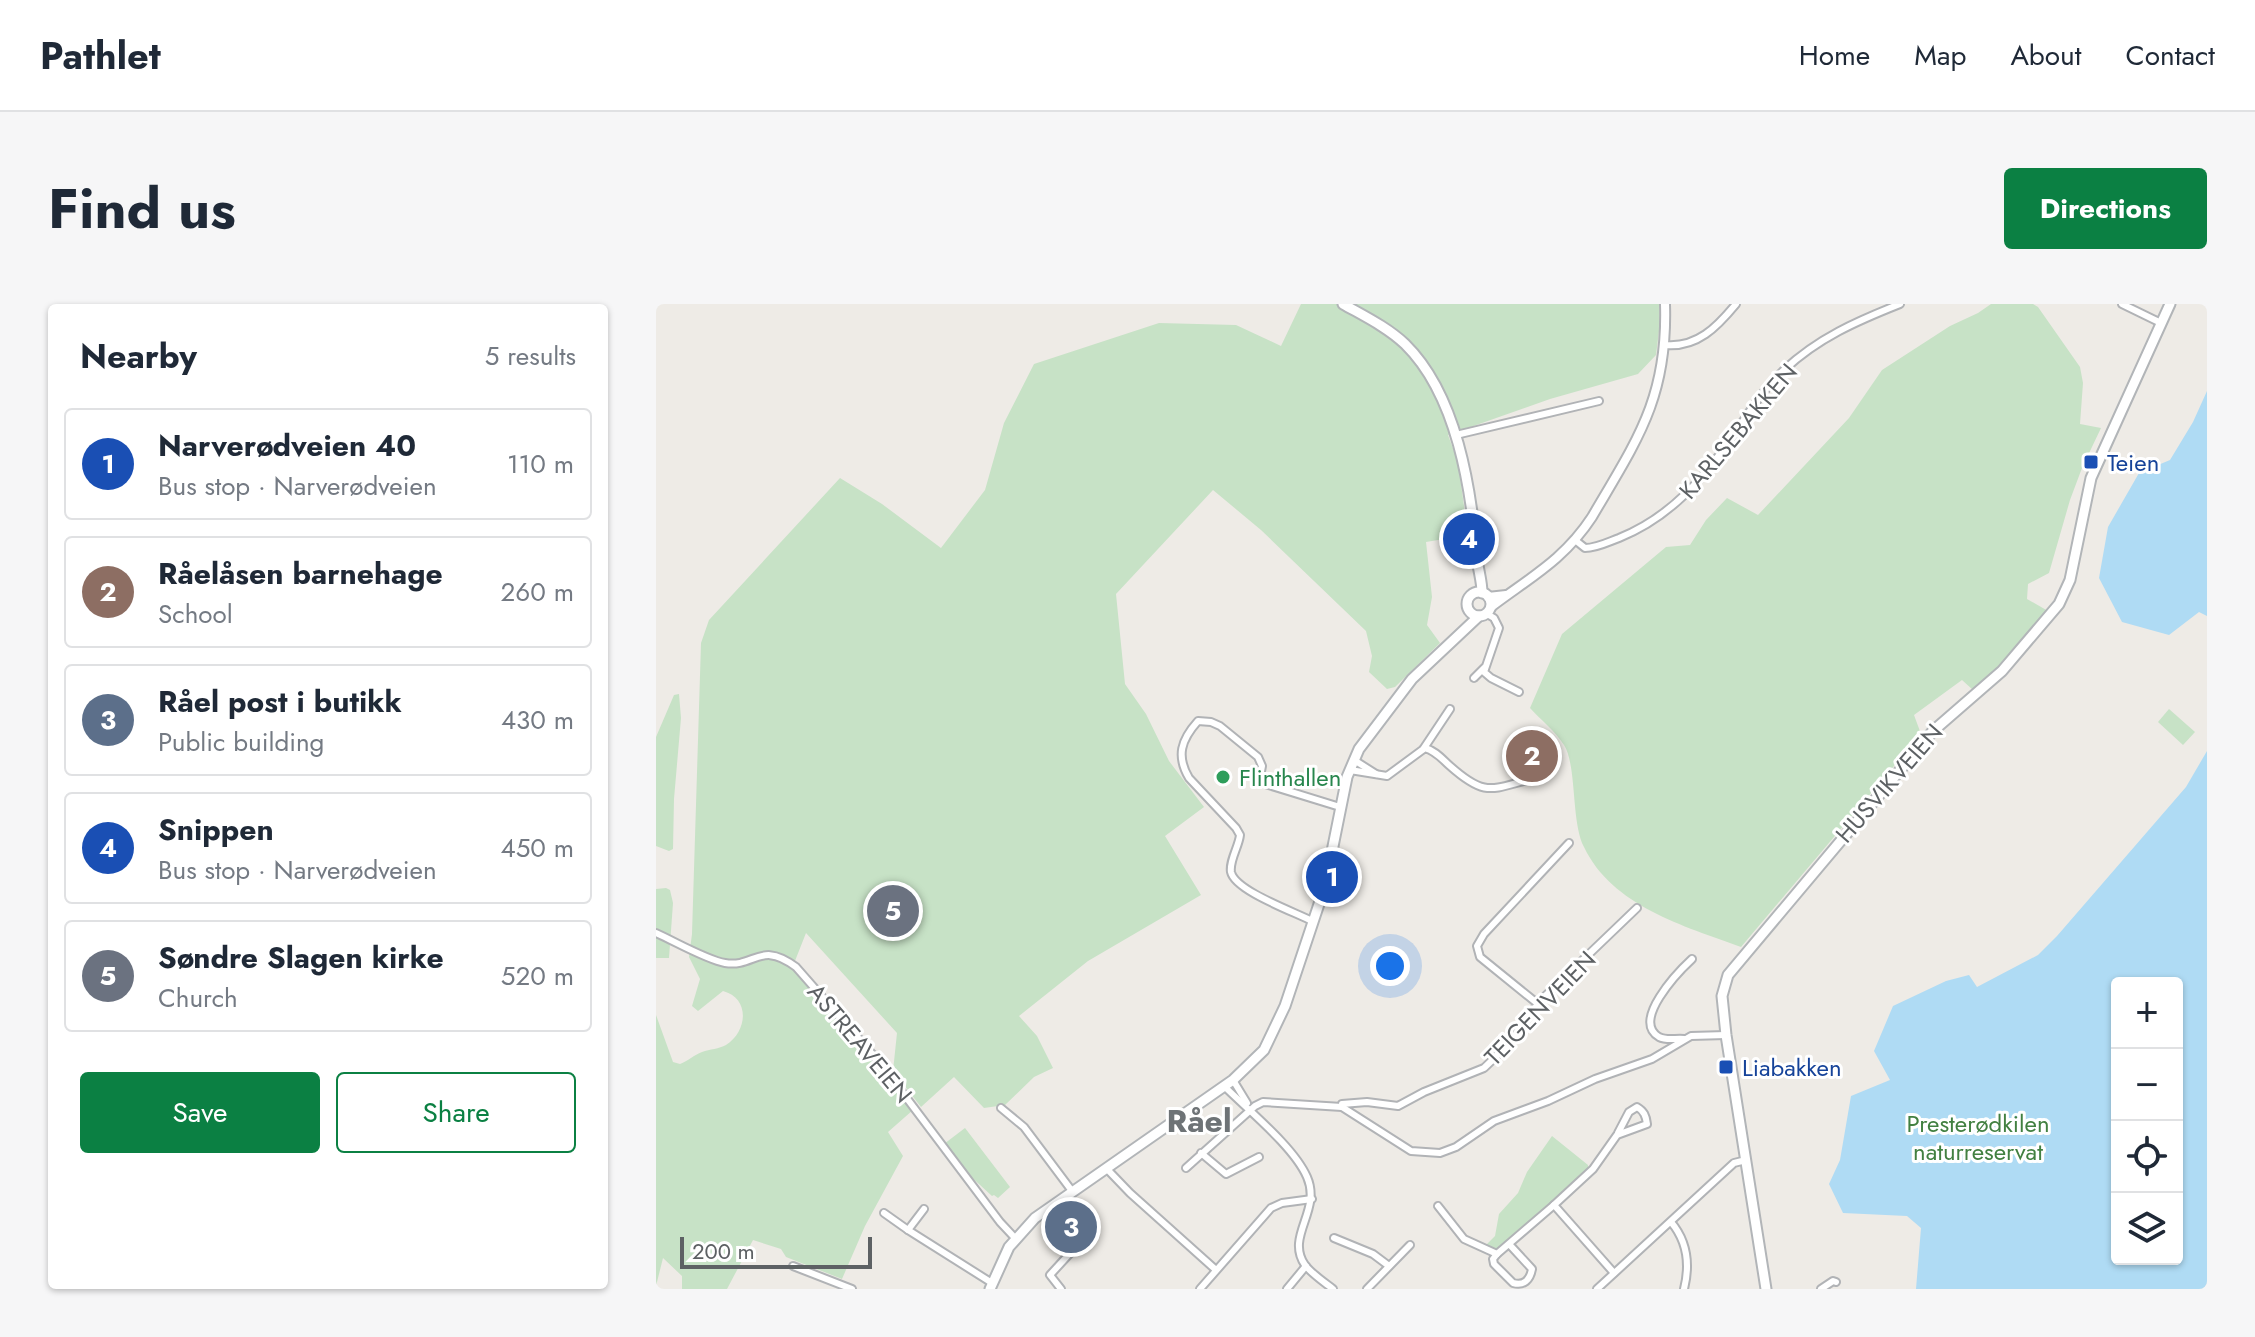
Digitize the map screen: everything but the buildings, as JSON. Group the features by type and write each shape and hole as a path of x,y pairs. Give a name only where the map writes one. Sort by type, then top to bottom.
{"main road":[{"path":"1343,304 1385,328 1412,352 1435,389 1456,435 1466,472 1485,612"},
{"name":"HUSVIKVEIEN","path":"1766,1289 1726,1035 1722,996 1728,975 1933,731 2002,671 2059,604 2070,580 2091,478 2170,304"},
{"path":"1466,628 1467,603 1481,594"},
{"path":"1469,610 1485,612"},
{"path":"991,1286 1015,1238 1035,1218 1229,1083 1257,1058 1272,1037 1285,1006 1330,869 1340,807 1352,765 1364,741 1403,690 1485,612"}],"street":[{"path":"1474,678 1484,668 1499,631 1494,618 1485,612 1540,574 1575,540 1592,517 1644,427 1659,386 1665,345 1665,304"},
{"path":"1665,345 1688,343 1704,337 1736,304"},
{"name":"KARLSEBAKKEN","path":"1575,540 1585,548 1596,547 1643,527 1669,511 1711,467 1754,405 1784,370 1826,337 1900,304"},
{"path":"2122,304 2161,323"},
{"path":"1456,435 1599,401"},
{"path":"1481,594 1507,595"},
{"path":"1484,668 1491,678 1519,692"},
{"path":"1352,765 1380,776 1395,772 1424,748 1450,709"},
{"path":"1312,921 1251,892 1235,880 1232,866 1240,835 1183,769 1181,749 1185,736 1198,721 1220,726 1258,757 1262,766 1259,782 1340,807"},
{"path":"1424,748 1434,750 1452,768 1485,790 1536,778"},
{"path":"1538,1004 1480,957 1477,946 1484,934 1569,843"},
{"name":"TEIGENVEIEN","path":"1342,1107 1342,1104 1367,1102 1398,1106 1421,1093 1484,1068 1508,1045 1538,1004 1637,908"},
{"name":"ASTREAVEIEN","path":"656,933 727,964 768,955 789,961 872,1053 1015,1238"},
{"path":"1684,1039 1661,1038 1652,1031 1649,1022 1651,1012 1673,978 1692,959"},
{"path":"1186,1168 1251,1110 1267,1102 1342,1107 1411,1151 1440,1153 1456,1147 1494,1121 1652,1059 1684,1039 1700,1034 1726,1035"},
{"path":"1229,1083 1303,1170 1312,1199 1299,1242 1300,1254 1306,1266 1333,1289"},
{"path":"1509,1244 1531,1267 1528,1280 1522,1284 1513,1283 1494,1264 1493,1259 1497,1254 1593,1169 1629,1112 1637,1107 1640,1109 1647,1124 1618,1133"},
{"path":"1001,1108 1024,1127 1072,1191"},
{"path":"1201,1153 1226,1174 1259,1157"},
{"path":"1597,1289 1734,1163 1746,1160"},
{"path":"1106,1168 1216,1270"},
{"path":"1200,1289 1271,1208 1282,1203 1312,1199"},
{"path":"1554,1205 1614,1273"},
{"path":"1438,1206 1464,1239 1497,1254"},
{"path":"908,1230 924,1209"},
{"path":"884,1213 991,1286"},
{"path":"1671,1222 1680,1233 1686,1254 1684,1289"},
{"path":"1334,1238 1367,1251 1389,1266"},
{"path":"1367,1289 1410,1245"},
{"path":"1061,1289 1050,1275 1072,1251"},
{"path":"793,1266 852,1289"},
{"path":"1287,1289 1306,1266"},
{"path":"1821,1289 1836,1282"}],"green space":[{"path":"1301,304 1659,304 1660,323 1656,355 1638,374 1550,399 1448,435 1458,462 1468,535 1426,542 1432,597 1427,625 1440,643 1395,687 1387,689 1369,672 1372,656 1366,631 1261,530 1213,490 1116,594 1125,684 1146,714 1169,761 1204,807 1165,836 1201,895 1088,961 1019,1016 1037,1036 1053,1068 1034,1077 1005,1105 984,1108 954,1077 921,1107 893,1071 897,1033 806,933 793,966 878,1064 913,1110 888,1132 903,1156 865,1226 842,1279 786,1257 781,1249 753,1240 727,1289 682,1289 682,1276 663,1258 656,1286 656,1015 673,1062 680,1064 702,1052 726,1045 739,1032 743,1015 738,1000 723,991 698,1011 692,1006 700,979 689,957 701,643 709,620 840,478 882,504 941,548 985,490 1004,423 1034,364 1159,323 1236,325 1281,346"},
{"path":"1991,304 2033,304 2038,307 2080,367 2083,383 2080,424 2101,428 2070,500 2049,573 2028,584 2027,599 2048,611 1995,671 1973,690 1962,680 1914,715 1921,734 1741,947 1674,922 1631,899 1612,885 1584,847 1577,824 1568,754 1556,735 1530,708 1562,634 1666,547 1690,545 1706,520 1727,498 1758,515 1849,418 1882,370 1950,326"},
{"path":"679,694 681,718 673,849 669,851 656,846 656,737 674,695"},
{"path":"2169,709 2195,732 2183,745 2158,722"},
{"path":"656,889 670,890 673,903 669,958 656,958"},
{"path":"965,1128 1010,1187 998,1198 967,1173 944,1144"},
{"path":"1552,1136 1588,1165 1588,1170 1498,1251 1485,1246 1495,1236 1499,1214 1518,1193 1527,1172"}],"water":[{"path":"2207,391 2207,616 2199,612 2169,635 2122,622 2099,578 2108,527 2139,473 2170,460"},
{"name":"Presterødkilen naturreservat","path":"2207,751 2207,1289 1916,1289 1921,1228 1907,1216 1843,1213 1829,1184 1840,1160 1851,1096 1890,1080 1874,1051 1893,1006 1946,981 1969,975 1977,987 2038,955 2186,787"}],"place":[{"name":"Teien","path":"2091,462"},
{"name":"Snippen","path":"1469,539"},
{"name":"Råelåsen barnehage","path":"1532,756"},
{"name":"Flinthallen","path":"1223,777"},
{"name":"Narverødveien 40","path":"1332,877"},
{"name":"Søndre Slagen kirke","path":"893,911"},
{"name":"Liabakken","path":"1726,1067"},
{"name":"Råel post i butikk","path":"1071,1227"}],"district":[{"name":"Råel","path":"1199,1121"}]}
